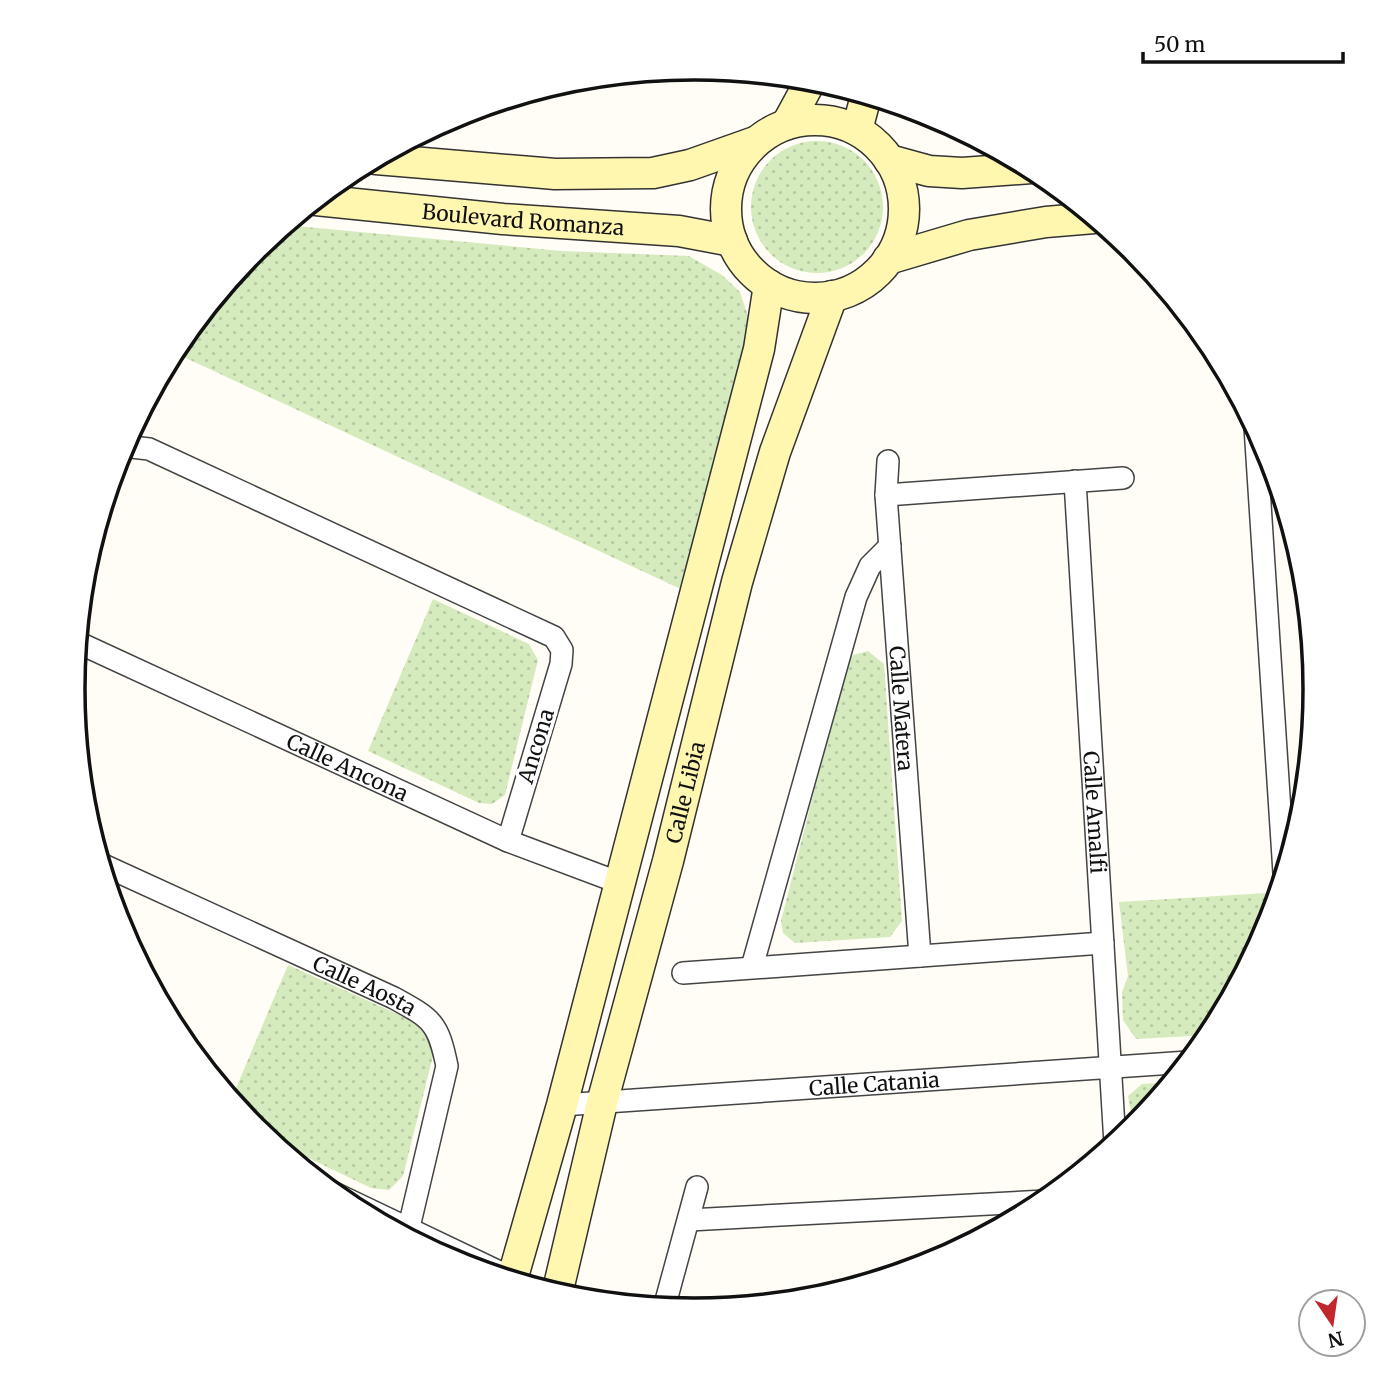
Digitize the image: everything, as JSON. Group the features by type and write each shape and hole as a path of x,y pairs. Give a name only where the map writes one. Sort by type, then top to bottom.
{"street":[{"path":"787,124 805,91"},
{"path":"856,130 863,105"},
{"path":"393,160 555,174 653,173 709,159 755,142 787,124 810,120 834,122 856,130 875,142 889,159 901,183 904,209 900,235 888,259 873,276 853,289 832,296 810,297 789,294 769,285 747,266 732,241 726,215 728,188 738,163 755,142"},
{"path":"889,159 929,171 962,173 1010,170"},
{"name":"Boulevard Romanza","path":"330,201 503,219 679,231 732,241"},
{"path":"888,259 969,235 1045,222 1081,219"},
{"name":"Calle Libia","path":"514,1271 562,1105 759,349 769,285"},
{"name":"Calle Libia","path":"559,1283 602,1103 668,861 737,582 775,452 832,296"},
{"name":"Ancona","path":"135,447 149,449 554,637 562,650 561,664 508,841"},
{"path":"1257,456 1282,846"},
{"name":"Calle Matera","path":"888,461 886,495 920,956"},
{"path":"886,495 1123,478"},
{"name":"Calle Amalfi","path":"1074,481 1114,1130"},
{"path":"752,967 856,597 870,566 890,545"},
{"name":"Calle Ancona","path":"86,646 508,841 620,883"},
{"name":"Calle Aosta","path":"112,869 394,998 434,1024 442,1041 447,1066 409,1227"},
{"path":"683,972 1103,943"},
{"name":"Calle Catania","path":"562,1105 1175,1063"},
{"path":"667,1297 697,1187"},
{"path":"689,1220 1022,1202"},
{"path":"401,1223 440,1243"}],"green space":[{"path":"817,141 842,146 864,160 878,182 883,207 878,232 864,254 842,268 817,273 792,268 770,254 756,232 751,207 756,182 770,160 792,146"},
{"path":"299,226 562,251 689,256 722,275 740,292 748,316 749,340 687,592 184,357 236,288"},
{"path":"433,599 529,644 538,660 505,795 492,804 479,803 368,751"},
{"path":"868,651 884,664 902,921 890,937 795,943 783,933 781,921 845,670 853,655"},
{"path":"1267,893 1257,923 1240,959 1194,1036 1136,1039 1123,1020 1122,992 1128,976 1119,902"},
{"path":"288,965 429,1028 436,1044 403,1176 389,1190 371,1188 300,1154 235,1090"},
{"path":"1159,1083 1131,1113 1128,1096 1142,1084"}]}
